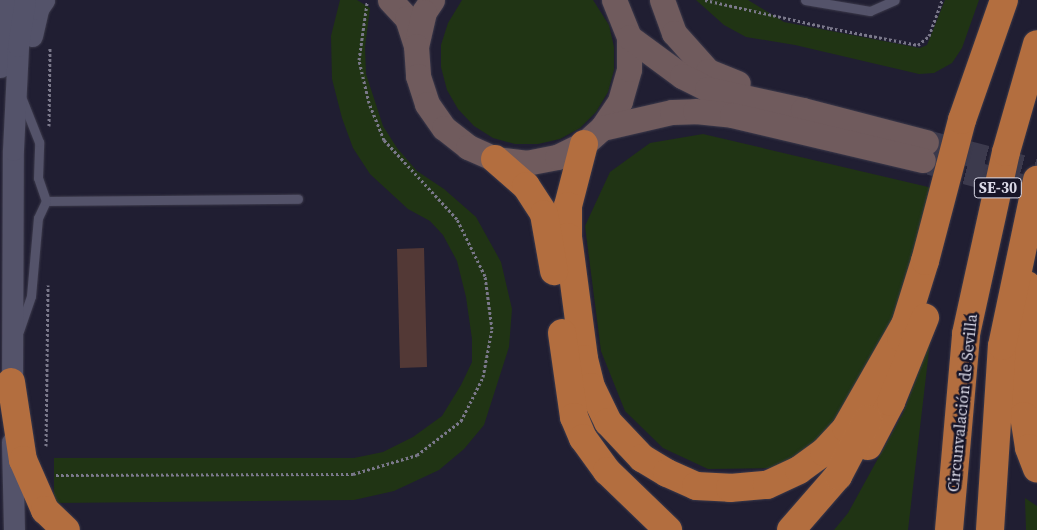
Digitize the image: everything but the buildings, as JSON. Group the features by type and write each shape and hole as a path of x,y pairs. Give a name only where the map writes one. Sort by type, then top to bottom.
{"highway":[{"path":"791,530 838,476 875,405 907,321 962,120 1004,0"},
{"path":"817,530 849,483 891,402 921,330 979,123 1018,0"},
{"name":"Circunvalación de Sevilla","path":"949,530 966,334 1006,152 1037,44"},
{"path":"593,136 568,206 568,237 584,359 591,387 608,422 642,458 667,473 696,486 730,488 767,484 799,470 824,452 846,428 907,321"},
{"path":"495,159 526,186 544,214 550,242 574,417 583,438 607,471 668,530"},
{"name":"Circunvalación de Sevilla","path":"990,530 1002,346 1028,214 1037,180"},
{"path":"1028,214 1024,416 1029,448 1037,469"},
{"path":"930,530 966,334"},
{"path":"568,378 582,412 613,460 683,530"},
{"path":"11,382 23,460 45,510 66,530"}],"main road":[{"path":"390,0 407,18 416,46 418,76 427,104 444,128 452,135 468,147 495,159 526,163 557,157 593,136 672,112 695,111 732,115 924,151 803,110 708,71 674,33 662,0"},
{"path":"416,46 424,12 432,0"},
{"path":"593,136 620,101 630,69 629,36 614,0"},
{"path":"629,36 682,76 707,89 803,110"}],"street":[{"path":"0,67 7,0"},
{"path":"14,530 11,382 14,150 18,46 25,0"},
{"path":"14,150 31,38 38,9 44,0"}],"lane":[{"path":"805,0 870,11 895,0"},
{"path":"12,355 31,296 38,218 46,201 38,178 38,142 22,99"},
{"path":"46,201 298,199"}],"path":[{"path":"46,475 353,474 417,455 461,421 483,377 492,329 485,276 457,218 384,140 369,103 359,60 368,0"},
{"path":"705,0 838,30 918,45 928,36 942,0"},
{"path":"49,135 50,43"},
{"path":"46,455 48,278"}],"green space":[{"path":"340,0 357,0 370,8 365,47 366,74 383,126 397,148 417,171 444,189 476,217 501,262 512,309 509,347 484,425 464,449 439,470 394,491 354,500 54,503 54,458 354,458 383,452 413,437 442,416 461,385 472,362 472,339 466,297 457,261 443,235 430,221 408,209 370,174 353,148 342,118 332,79 331,36"},
{"path":"462,0 593,0 609,25 614,47 614,70 608,92 596,112 580,128 560,139 538,144 515,144 493,138 474,126 458,109 447,90 441,67 441,45 448,23"},
{"path":"696,0 748,0 784,22 920,48 927,45 945,0 979,0 962,48 952,63 934,73 919,74 795,45 746,37 724,25"},
{"path":"703,134 941,190 902,303 861,390 821,443 773,468 708,469 663,448 625,411 601,351 585,226 610,172 650,143"},
{"path":"930,342 908,530 834,530 848,513 903,413"},
{"path":"1025,498 1037,506 1037,530 1026,530"}],"tunnel":[{"path":"926,142 1037,171"},
{"path":"930,162 1037,190"}]}
